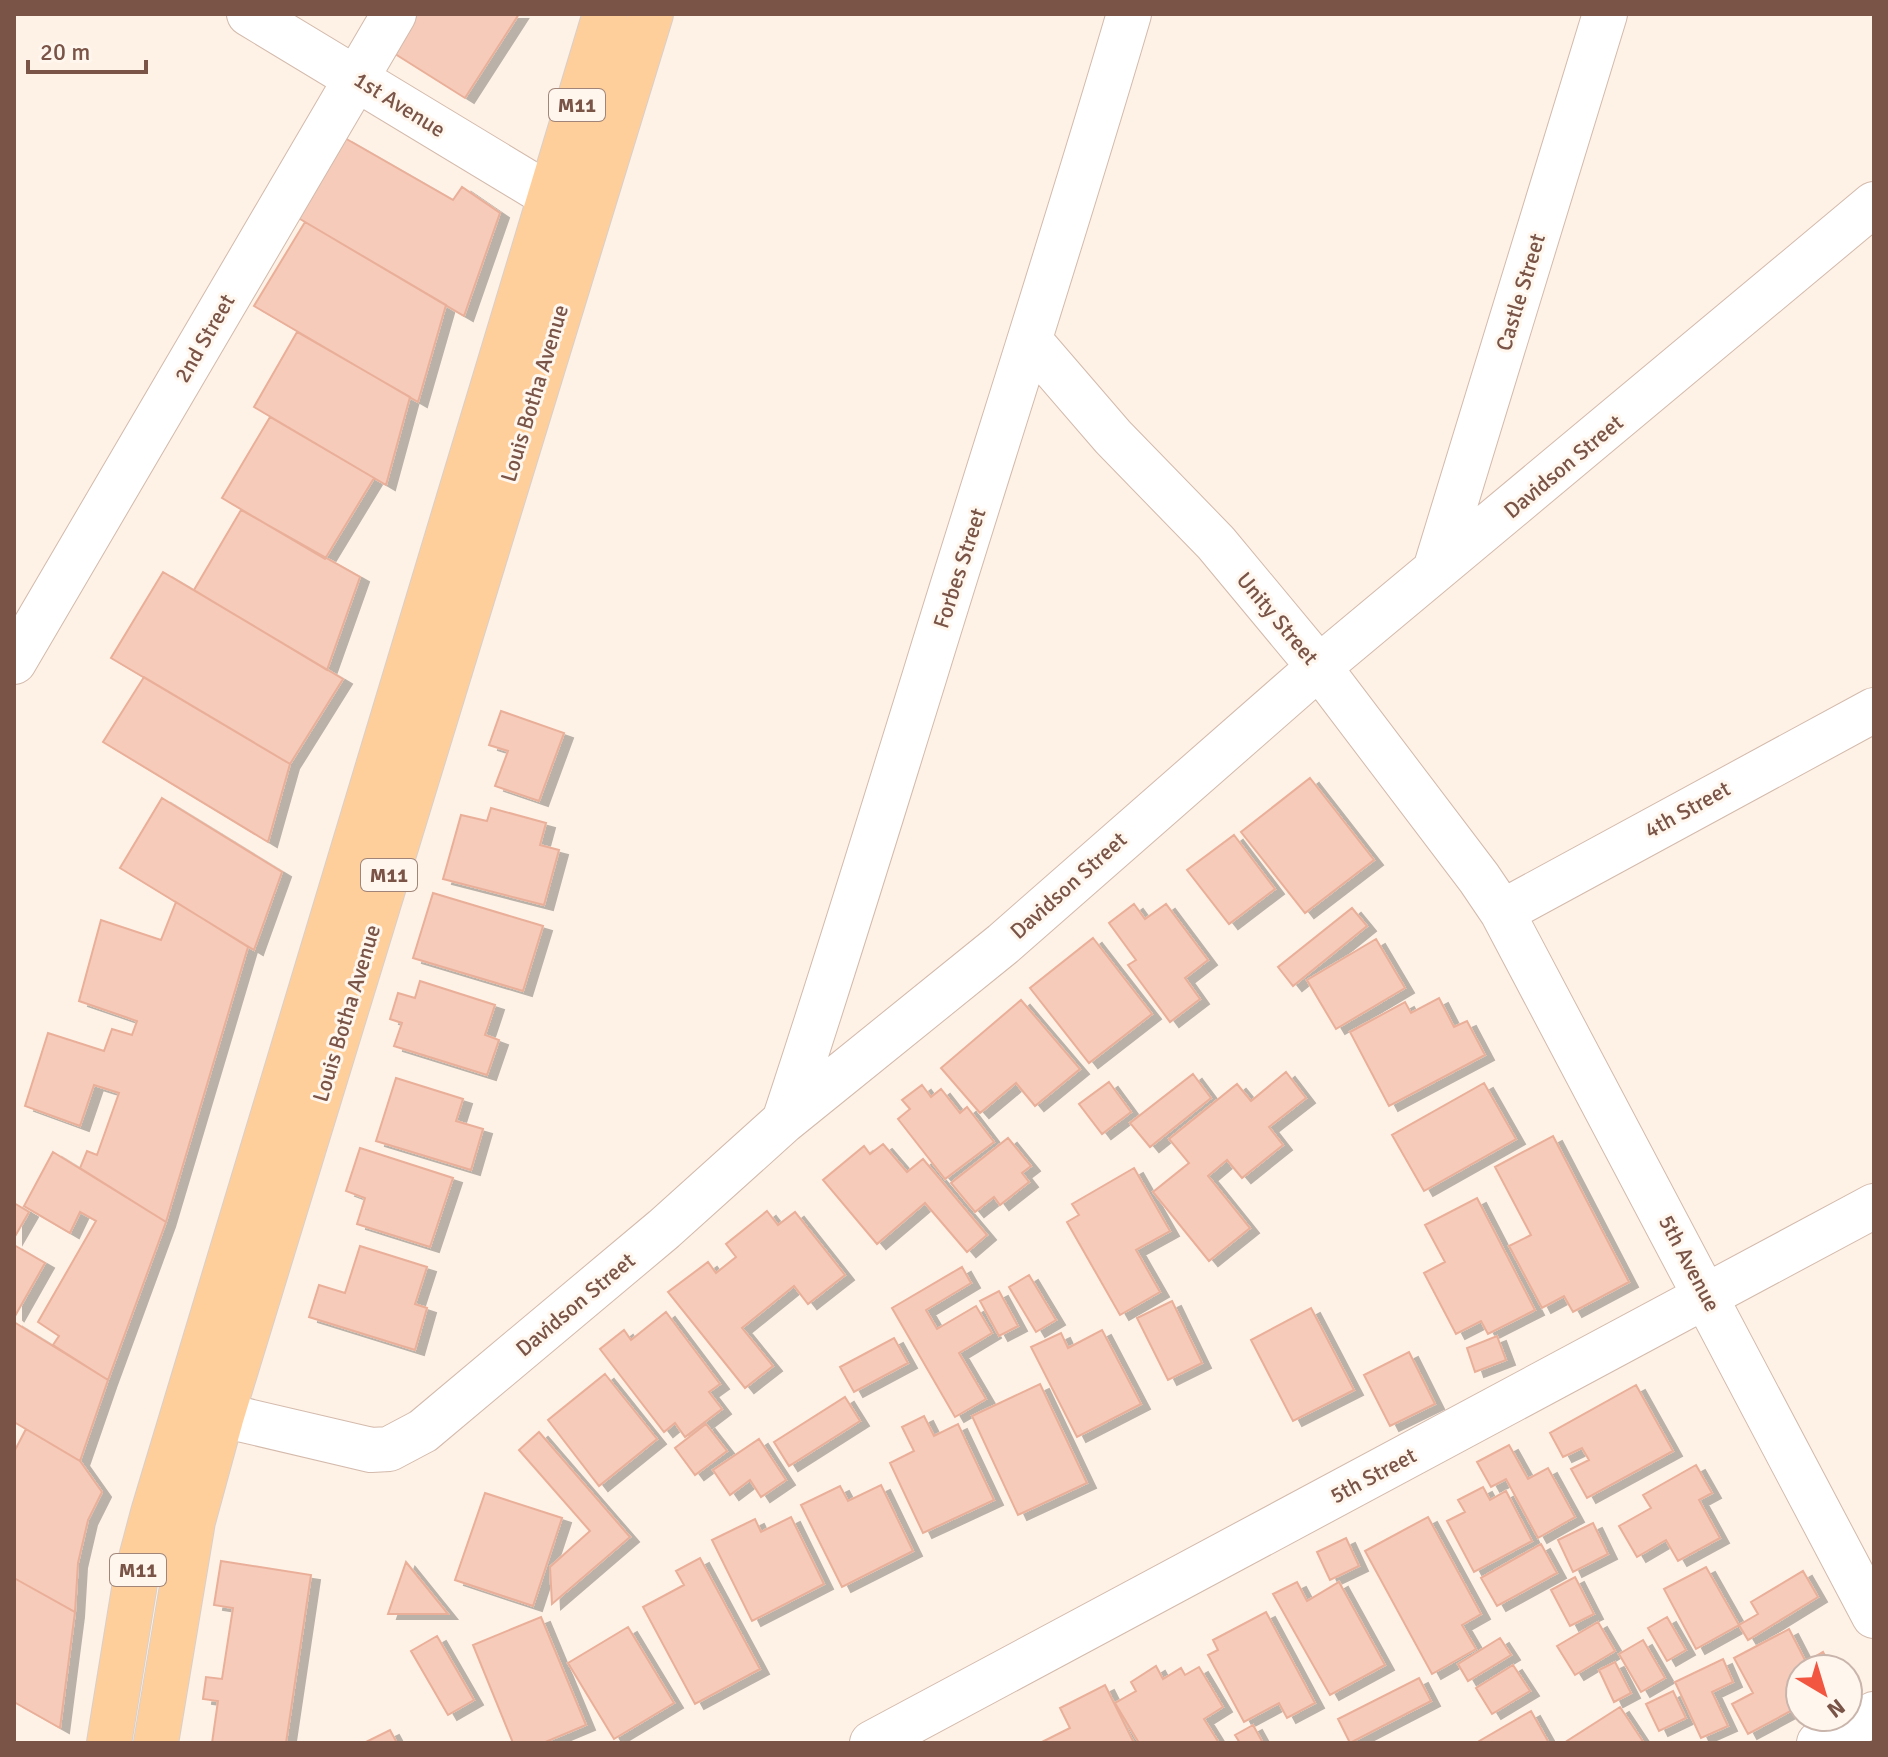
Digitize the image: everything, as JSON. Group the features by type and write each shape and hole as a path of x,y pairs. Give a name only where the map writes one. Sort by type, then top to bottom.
{"main road":[{"name":"Louis Botha Avenue","path":"109,1743 136,1577 153,1513 605,14"},
{"name":"Louis Botha Avenue","path":"156,1743 193,1521 222,1415 651,14"}],"street":[{"name":"1st Avenue","path":"249,14 550,196"},
{"name":"2nd Street","path":"14,662 394,14"},
{"name":"Forbes Street","path":"784,1121 860,892 924,677 1032,343 1129,14"},
{"name":"Castle Street","path":"1435,570 1605,14"},
{"name":"Davidson Street","path":"222,1415 371,1450 389,1449 405,1442 490,1377 784,1121 1003,944 1319,667 1874,204"},
{"name":"Unity Street","path":"1032,343 1113,437 1216,543 1319,667 1419,795 1502,912"},
{"name":"4th Street","path":"1502,912 1874,710"},
{"name":"5th Avenue","path":"1502,912 1874,1616"},
{"name":"5th Street","path":"872,1743 1874,1206"},
{"path":"1819,1743 1874,1714"}],"building":[{"path":"417,14 519,14 465,98 392,52"},
{"path":"343,137 453,200 462,187 500,213 464,316 295,216"},
{"path":"305,222 446,305 418,402 254,306"},
{"path":"297,332 410,397 386,485 254,407"},
{"path":"270,417 374,478 325,559 222,498"},
{"path":"241,510 360,577 327,670 194,590"},
{"path":"163,572 343,679 290,764 111,658"},
{"path":"144,677 290,764 268,842 103,742"},
{"path":"501,711 564,733 539,801 495,786 508,751 489,745"},
{"path":"1310,778 1374,860 1305,913 1241,832"},
{"path":"162,798 282,872 254,950 120,868"},
{"path":"491,808 546,823 540,845 559,850 544,905 443,879 461,815 487,821"},
{"path":"1234,835 1275,889 1229,924 1187,870"},
{"path":"433,893 543,926 523,991 413,958"},
{"path":"176,902 248,947 166,1222 80,1168 87,1151 97,1155 119,1093 94,1085 80,1126 25,1106 48,1033 104,1051 112,1029 132,1035 137,1021 79,1001 101,920 161,940"},
{"path":"1134,904 1145,919 1166,904 1208,960 1185,978 1200,999 1170,1022 1128,965 1136,960 1109,923"},
{"path":"1352,908 1367,926 1293,986 1278,967"},
{"path":"1093,938 1152,1014 1089,1063 1030,988"},
{"path":"1376,939 1405,988 1336,1029 1307,980"},
{"path":"420,981 495,1005 485,1035 499,1040 487,1075 394,1046 402,1023 390,1019 398,993 415,998"},
{"path":"1439,998 1454,1027 1467,1021 1485,1055 1389,1106 1350,1032 1405,1002 1411,1013"},
{"path":"1021,1000 1080,1069 1035,1106 1016,1083 980,1113 941,1068"},
{"path":"1286,1072 1306,1098 1269,1127 1283,1145 1242,1178 1227,1160 1208,1176 1250,1228 1209,1261 1153,1192 1189,1163 1169,1139 1237,1084 1251,1101"},
{"path":"1193,1074 1211,1098 1150,1147 1130,1123"},
{"path":"396,1078 463,1099 456,1121 483,1129 471,1170 376,1141"},
{"path":"1109,1082 1131,1112 1102,1134 1079,1104"},
{"path":"1484,1083 1516,1139 1424,1191 1392,1135"},
{"path":"922,1085 931,1097 941,1089 960,1113 967,1107 994,1142 945,1179 898,1119 910,1109 902,1100"},
{"path":"1553,1136 1629,1282 1573,1312 1564,1296 1542,1308 1509,1246 1531,1235 1495,1167"},
{"path":"1008,1138 1031,1166 1022,1173 1029,1182 1000,1205 994,1197 975,1212 951,1183"},
{"path":"883,1144 907,1172 923,1159 987,1235 967,1252 925,1203 877,1244 823,1180 864,1146 870,1154"},
{"path":"360,1148 453,1178 430,1247 357,1224 365,1198 346,1191"},
{"path":"53,1152 166,1222 108,1380 53,1345 59,1336 38,1322 96,1221 80,1212 70,1233 24,1206"},
{"path":"1134,1168 1170,1231 1136,1250 1160,1292 1120,1315 1067,1222 1079,1215 1072,1204"},
{"path":"1477,1198 1535,1310 1488,1334 1481,1321 1456,1334 1424,1273 1445,1262 1425,1225"},
{"path":"14,1203 29,1212 14,1238"},
{"path":"767,1211 778,1225 795,1212 845,1275 808,1304 794,1286 742,1328 773,1366 745,1388 668,1292 708,1262 716,1273 736,1257 726,1244"},
{"path":"14,1245 45,1263 15,1316 14,1315"},
{"path":"360,1246 427,1267 415,1304 427,1308 415,1350 309,1317 319,1285 345,1293"},
{"path":"962,1267 971,1283 926,1310 937,1329 976,1306 992,1333 959,1353 986,1399 955,1417 892,1308"},
{"path":"1029,1275 1056,1320 1036,1332 1009,1287"},
{"path":"999,1291 1018,1326 999,1336 980,1301"},
{"path":"1172,1301 1202,1363 1168,1380 1137,1318"},
{"path":"1311,1308 1354,1390 1293,1421 1251,1340"},
{"path":"666,1312 720,1384 709,1392 722,1409 685,1437 675,1423 664,1432 600,1349 624,1330 631,1340"},
{"path":"14,1322 108,1380 80,1461 14,1422"},
{"path":"1102,1330 1141,1404 1077,1437 1031,1347 1061,1333 1068,1348"},
{"path":"1497,1336 1506,1360 1475,1372 1467,1348"},
{"path":"894,1338 908,1363 854,1392 840,1367"},
{"path":"1409,1352 1435,1404 1390,1426 1364,1375"},
{"path":"605,1374 657,1439 599,1486 548,1420"},
{"path":"1040,1384 1087,1483 1018,1515 972,1416"},
{"path":"1636,1385 1673,1451 1587,1498 1571,1469 1589,1460 1582,1448 1563,1457 1550,1433"},
{"path":"845,1397 860,1421 789,1466 774,1442"},
{"path":"924,1416 934,1436 958,1424 994,1500 923,1533 890,1463 914,1451 902,1427"},
{"path":"706,1424 727,1451 695,1475 675,1448"},
{"path":"26,1429 80,1461 102,1492 88,1520 78,1563 75,1612 14,1578 14,1452"},
{"path":"539,1432 630,1537 552,1604 550,1567 590,1531 519,1450"},
{"path":"759,1439 786,1480 761,1497 750,1480 730,1495 713,1470"},
{"path":"1509,1445 1528,1479 1548,1468 1575,1517 1538,1538 1506,1479 1491,1487 1477,1462"},
{"path":"1696,1465 1712,1493 1699,1500 1720,1538 1678,1561 1666,1540 1637,1557 1619,1526 1651,1508 1643,1495"},
{"path":"881,1485 913,1551 842,1587 801,1505 840,1486 848,1501"},
{"path":"1483,1487 1490,1500 1506,1491 1532,1541 1474,1572 1447,1521 1465,1512 1458,1500"},
{"path":"485,1493 562,1518 533,1606 455,1580"},
{"path":"791,1517 824,1584 752,1621 712,1540 755,1519 761,1532"},
{"path":"1428,1517 1481,1614 1462,1625 1476,1649 1432,1674 1365,1551"},
{"path":"1593,1523 1608,1554 1573,1572 1558,1540"},
{"path":"1346,1538 1359,1566 1330,1580 1317,1552"},
{"path":"1541,1544 1557,1573 1497,1606 1481,1578"},
{"path":"700,1558 760,1669 695,1704 643,1607 684,1585 676,1571"},
{"path":"221,1561 311,1575 286,1743 212,1743 218,1701 203,1699 206,1677 222,1679 233,1608 214,1605"},
{"path":"406,1562 448,1614 388,1614"},
{"path":"1706,1567 1739,1625 1696,1649 1664,1589"},
{"path":"1803,1571 1818,1597 1748,1640 1739,1625 1758,1614 1751,1602"},
{"path":"1575,1577 1594,1614 1570,1626 1551,1590"},
{"path":"14,1578 75,1612 60,1728 14,1702"},
{"path":"1297,1582 1307,1601 1339,1582 1385,1665 1330,1695 1273,1594"},
{"path":"1266,1612 1315,1703 1287,1718 1279,1703 1244,1722 1208,1655 1218,1650 1213,1640"},
{"path":"541,1617 586,1725 543,1743 513,1743 473,1645"},
{"path":"1667,1617 1686,1650 1667,1661 1648,1628"},
{"path":"1598,1622 1615,1651 1575,1675 1557,1646"},
{"path":"628,1627 674,1703 614,1739 568,1663"},
{"path":"1789,1629 1801,1653 1784,1653 1784,1715 1748,1734 1732,1704 1753,1693 1734,1658"},
{"path":"437,1636 474,1700 448,1715 411,1651"},
{"path":"1500,1638 1511,1655 1468,1681 1458,1664"},
{"path":"1643,1640 1665,1678 1641,1692 1619,1654"},
{"path":"1723,1659 1733,1682 1712,1692 1728,1726 1701,1738 1675,1682"},
{"path":"1615,1662 1631,1693 1614,1702 1599,1670"},
{"path":"1513,1665 1530,1691 1492,1714 1476,1688"},
{"path":"1156,1666 1163,1679 1181,1668 1185,1675 1199,1667 1223,1707 1204,1719 1219,1743 1139,1743 1115,1703 1136,1691 1131,1682"},
{"path":"1419,1678 1431,1701 1350,1743 1338,1719"},
{"path":"1105,1685 1134,1743 1040,1743 1070,1728 1060,1708"},
{"path":"1673,1691 1686,1718 1659,1731 1646,1704"},
{"path":"1620,1707 1644,1743 1567,1741"},
{"path":"1531,1711 1549,1743 1476,1743"},
{"path":"1253,1725 1263,1743 1240,1743 1235,1735"},
{"path":"390,1730 397,1743 364,1743"}]}
